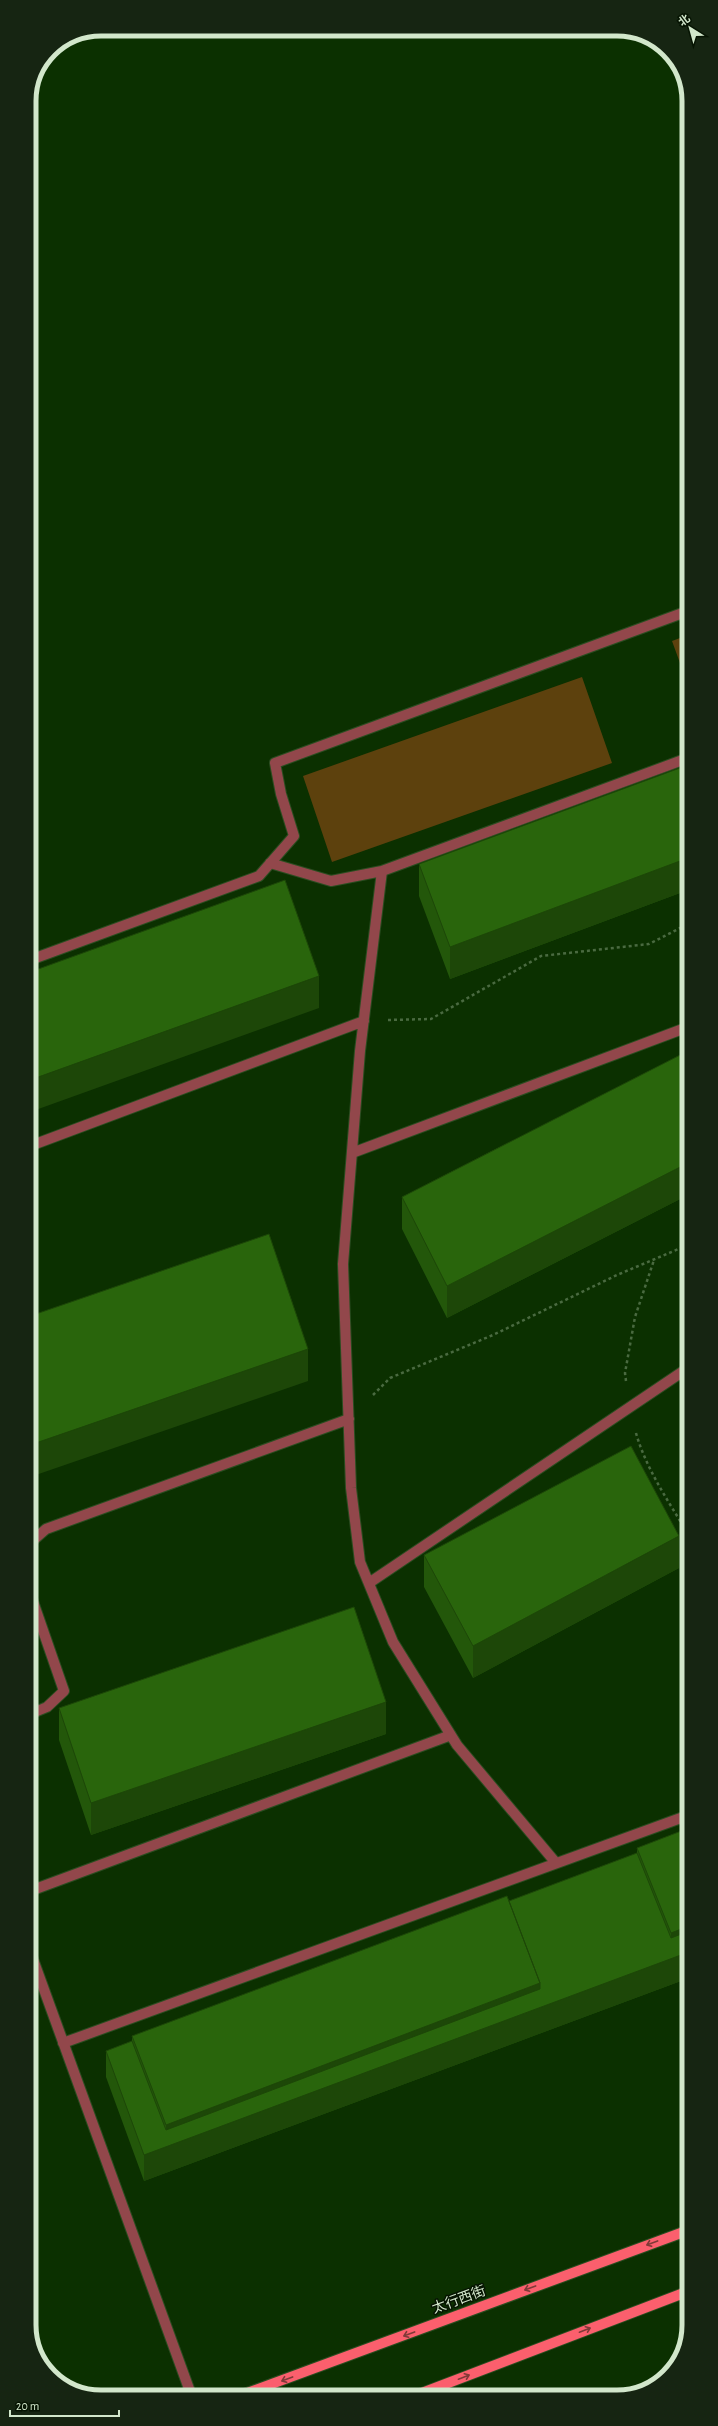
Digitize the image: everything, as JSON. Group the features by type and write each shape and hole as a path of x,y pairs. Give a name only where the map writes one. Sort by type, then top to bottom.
{"main road":[{"name":"太行西街","path":"255,2390 682,2233"},
{"path":"430,2390 682,2293"}],"street":[{"path":"36,958 259,876 294,836 281,794 275,763 682,613"},
{"path":"270,863 331,882 382,871 682,760"},
{"path":"382,871 364,1021 343,1264 351,1488 360,1562 394,1642 451,1735 556,1863"},
{"path":"36,1144 364,1021"},
{"path":"352,1153 682,1029"},
{"path":"369,1583 682,1372"},
{"path":"36,1538 46,1529 349,1419"},
{"path":"36,1610 64,1691 47,1707 36,1712"},
{"path":"36,1889 451,1735"},
{"path":"63,2042 682,1818"},
{"path":"36,1968 189,2390"}],"path":[{"path":"364,1021 431,1019 541,956 649,944 682,927"},
{"path":"349,1419 390,1378 493,1335 617,1275 682,1248"}],"shaded area":[{"path":"682,637 682,668 672,641"},
{"path":"582,677 612,763 332,862 303,776"}],"building":[{"path":"682,767 682,860 450,947 419,864"},
{"path":"285,880 319,976 36,1078 36,970"},
{"path":"682,1054 682,1166 447,1286 402,1197"},
{"path":"269,1234 308,1349 36,1443 36,1314"},
{"path":"631,1446 679,1536 473,1646 424,1555"},
{"path":"354,1607 386,1702 91,1803 59,1708"},
{"path":"682,1831 682,1929 671,1933 637,1848"},
{"path":"637,1853 671,1938 682,1934 682,1955 144,2155 106,2051 132,2041 166,2130 540,1989 540,1983 509,1901"},
{"path":"507,1896 540,1983 166,2125 132,2036"}]}
